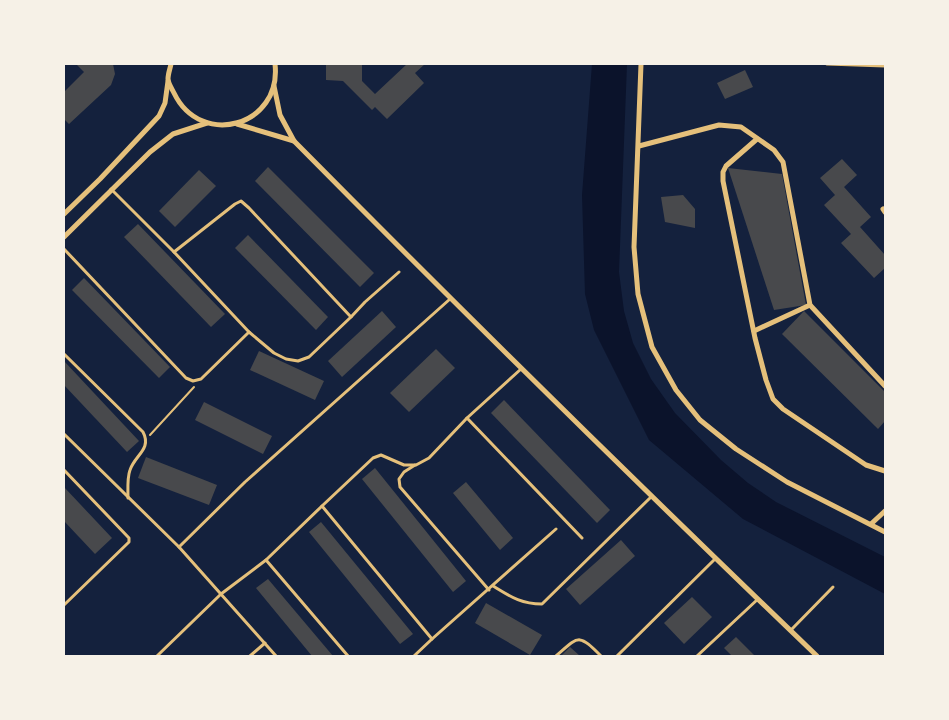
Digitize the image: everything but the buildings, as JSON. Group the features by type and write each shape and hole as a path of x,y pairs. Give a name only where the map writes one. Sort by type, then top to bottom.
{"street":[{"path":"64,214 159,116 165,103 171,64"},
{"path":"168,80 178,101 190,115 207,123 221,126 236,124 249,119 269,99 274,86 275,64"},
{"path":"641,64 634,247 638,294 652,347 676,390 700,420 736,449 787,482 885,532"},
{"path":"274,86 280,115 294,141 521,369 817,656"},
{"path":"64,237 150,152 173,134 207,123"},
{"path":"236,124 294,141"},
{"path":"639,146 719,125 741,127 774,150 783,162 810,305 885,386"},
{"path":"757,139 730,162 723,172 723,181 754,331 773,399 783,409 866,464 885,471"},
{"path":"754,331 810,305"},
{"path":"871,524 885,510"}],"lane":[{"path":"827,64 885,66"},
{"path":"111,189 174,252 249,332 274,353 286,359 298,361 309,356 399,272"},
{"path":"174,252 235,204 241,202 249,208 351,317"},
{"path":"64,249 186,378 193,380 201,379 249,332"},
{"path":"178,547 245,482 450,299"},
{"path":"64,354 143,432 147,439 146,446 129,472 128,498"},
{"path":"489,590 400,487 399,480 404,472 429,458 467,418 521,369"},
{"path":"467,418 582,538"},
{"path":"64,434 178,547 276,656"},
{"path":"157,656 221,594 266,560 373,458 381,455 404,464 416,465"},
{"path":"64,470 129,538 129,542 64,606"},
{"path":"493,586 518,601 542,604 651,497"},
{"path":"322,506 432,638"},
{"path":"414,656 556,529"},
{"path":"617,656 716,558"},
{"path":"266,560 348,656"},
{"path":"791,631 834,587"},
{"path":"697,656 758,599"},
{"path":"556,656 574,640 581,639 588,642 601,656"},
{"path":"250,656 265,643"}],"path":[{"path":"147,439 201,379"}],"water":[{"path":"592,64 627,64 619,272 624,311 633,343 651,379 675,413 721,460 748,483 776,502 885,557 885,594 743,519 649,440 594,330 585,294 582,195"}]}
